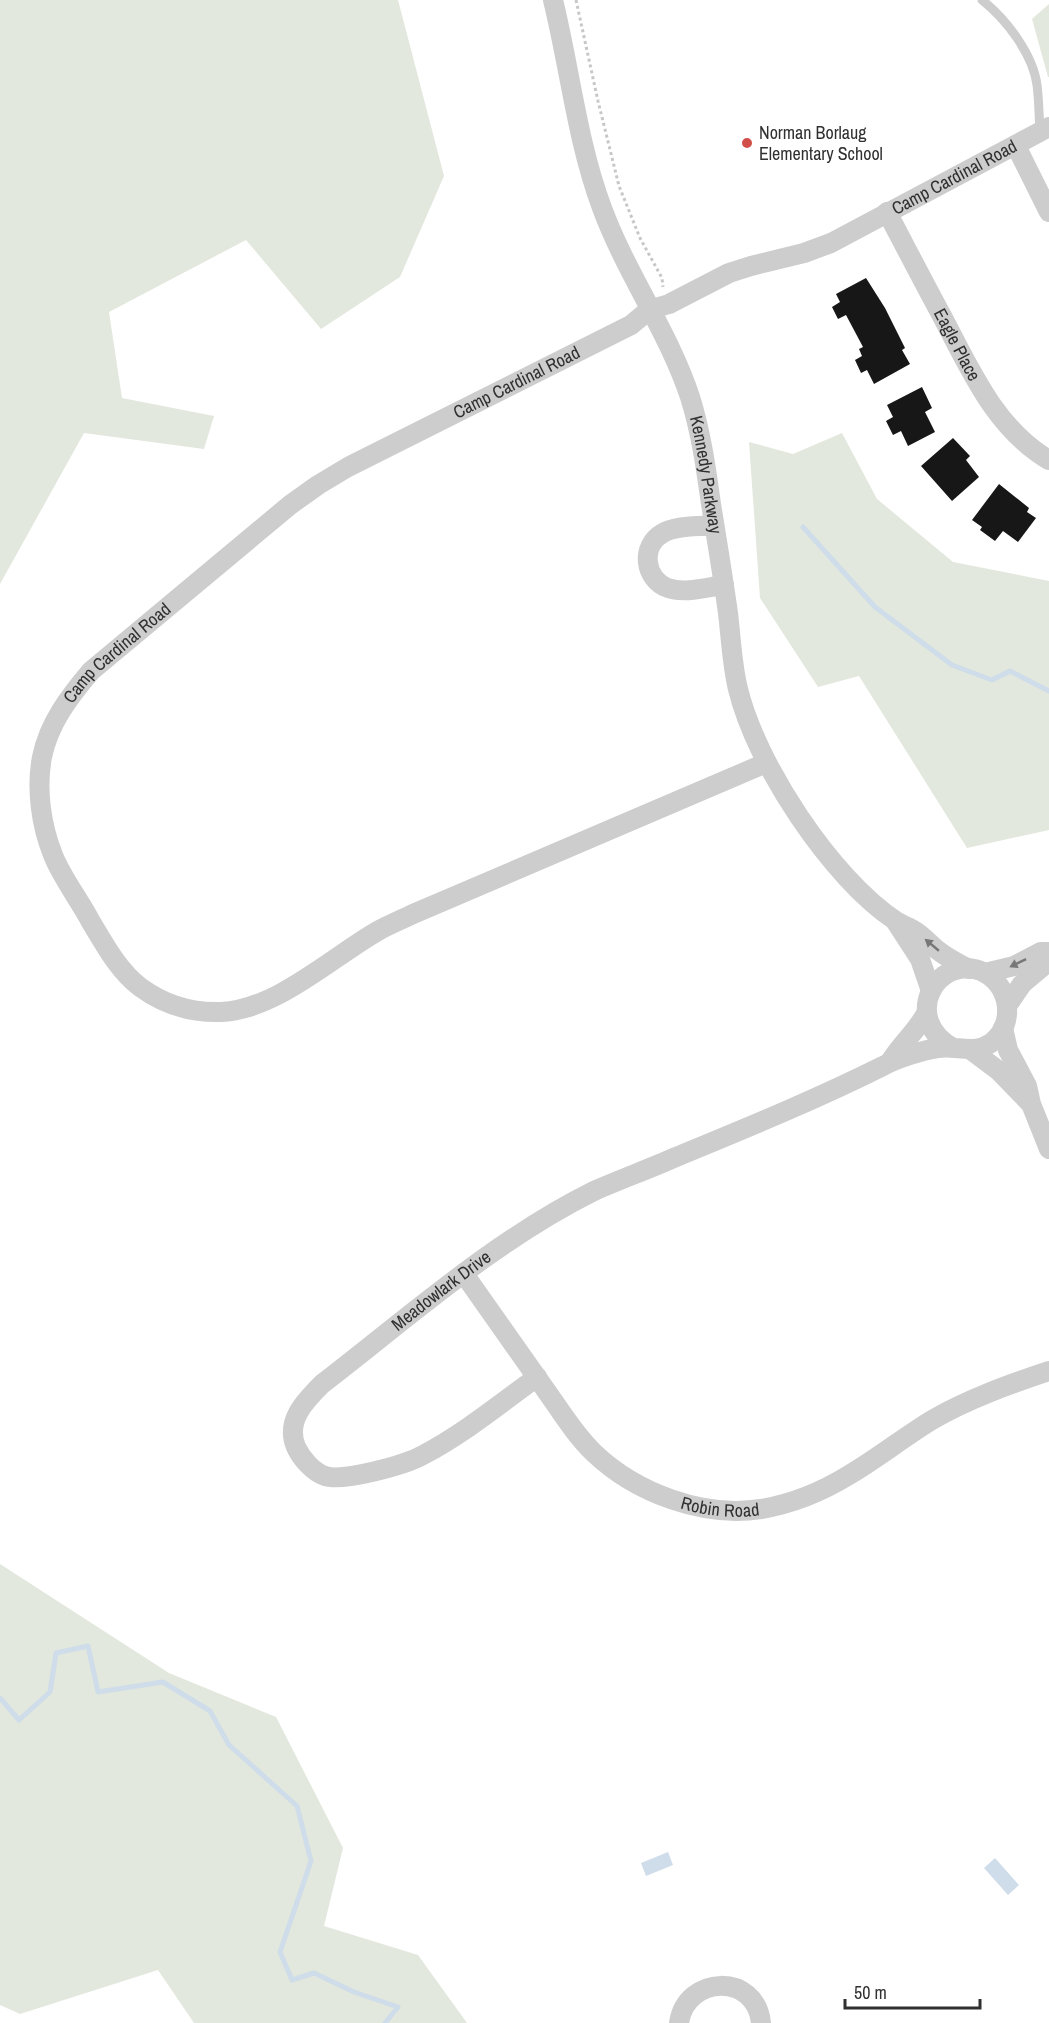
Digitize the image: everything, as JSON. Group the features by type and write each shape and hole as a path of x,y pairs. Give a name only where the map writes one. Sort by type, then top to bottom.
{"street":[{"name":"Kennedy Parkway","path":"553,0 585,156 602,207 622,257 641,289 676,361 690,398 701,441 724,585 737,687 746,716 766,763 809,832 839,870 896,922 920,959 931,991"},
{"name":"Camp Cardinal Road","path":"766,763 413,914 377,931 273,998 249,1007 222,1012 196,1011 167,1003 139,986 116,963 53,857 44,828 39,794 42,757 51,726 68,699 91,671 318,485 348,467 631,325 650,310 669,304 729,273 804,253 831,243 1044,130"},
{"path":"1016,146 1049,212"},
{"name":"Eagle Place","path":"887,212 980,389 1004,421 1033,451 1049,460"},
{"path":"714,525 664,532 654,540 646,560 649,572 656,582 669,589 682,590 724,585"},
{"name":"Kennedy Parkway","path":"896,922 915,930 937,950 977,971"},
{"path":"1031,1104 999,1071 962,1049 942,1042 933,1032 927,1005 931,991 939,980 951,972 1014,966 1041,952 1049,952"},
{"path":"1007,1006 1022,984 1049,961"},
{"path":"962,1049 978,1049 990,1043 999,1035 1005,1023 1007,1006 1001,987 977,971"},
{"name":"Meadowlark Drive","path":"890,1062 920,1025 927,1012"},
{"path":"1003,1028 1008,1050 1027,1086 1031,1104 1049,1149"},
{"name":"Meadowlark Drive","path":"537,1377 464,1430 421,1456 346,1478 324,1476 307,1464 296,1446 293,1424 302,1404 322,1384 507,1242 595,1191 829,1093 890,1062 940,1047 962,1049"},
{"name":"Robin Road","path":"464,1274 593,1452 621,1476 656,1494 686,1504 724,1510 760,1509 801,1498 848,1476 934,1419 985,1395 1049,1371"},
{"path":"679,2023 681,2012 690,1999 704,1989 720,1985 736,1987 752,1997 760,2011 761,2023"}],"lane":[{"path":"982,0 996,11 1025,50 1037,83 1044,130"}],"path":[{"path":"576,0 619,186 640,238 662,278 663,291 669,304"}],"shaded area":[{"path":"0,0 398,0 444,176 400,277 321,329 246,240 109,312 122,398 214,416 204,449 84,433 0,584"},
{"path":"1049,4 1049,77 1048,77 1032,19"},
{"path":"842,433 877,499 953,562 1049,581 1049,830 967,848 859,676 818,687 760,598 749,442 793,454"},
{"path":"0,1564 169,1673 276,1717 343,1848 324,1926 418,1955 467,2023 194,2023 158,1970 20,2014 0,2005"}],"water":[{"path":"668,1852 673,1865 646,1876 641,1863"},
{"path":"995,1858 1019,1885 1008,1895 984,1868"}],"building":[{"path":"866,278 885,308 905,348 902,350 910,364 874,384 867,370 861,373 855,360 862,356 859,349 863,347 846,315 838,319 832,307 840,302 836,294"},
{"path":"922,387 932,408 925,412 935,432 908,446 901,431 893,435 886,421 893,417 887,405"},
{"path":"953,438 970,456 966,460 979,477 952,501 921,466"},
{"path":"999,484 1029,508 1027,512 1036,518 1018,542 1003,531 995,541 980,530 982,527 972,520"}],"waterway":[{"path":"803,527 875,607 952,665 992,680 1010,671 1049,691"},
{"path":"0,1698 19,1720 50,1692 56,1653 88,1646 98,1692 163,1682 210,1711 229,1745 297,1806 311,1861 280,1952 292,1980 314,1973 354,1992 398,2007 385,2023"}],"place":[{"name":"Norman Borlaug Elementary School","path":"747,143"}]}
